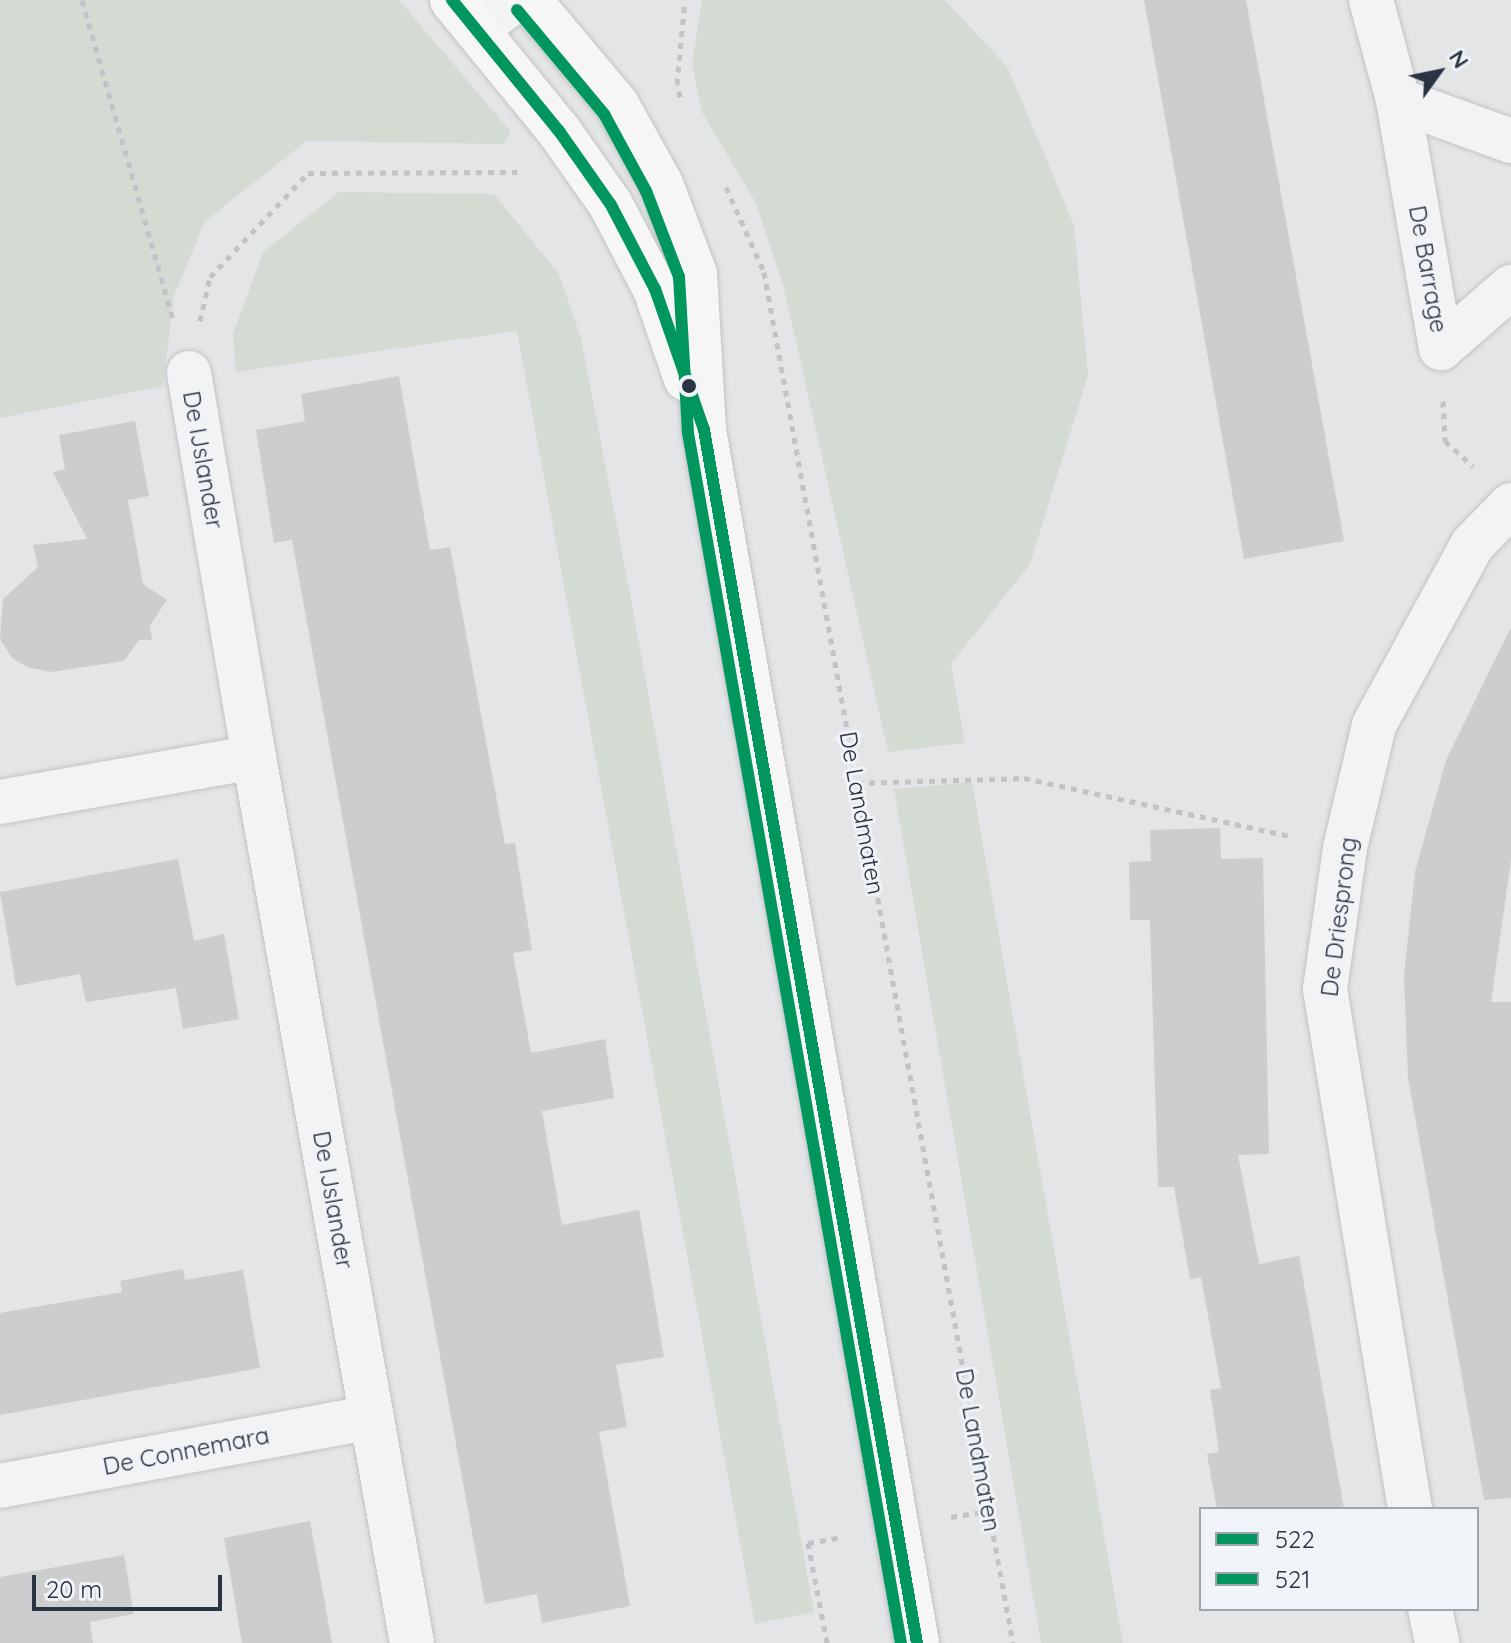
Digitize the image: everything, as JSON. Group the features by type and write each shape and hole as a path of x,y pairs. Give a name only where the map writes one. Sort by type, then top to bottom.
{"street":[{"path":"516,0 464,14 569,146 611,205 655,289 704,430"},
{"path":"529,0 617,105 661,184 695,274 704,430 917,1643"},
{"name":"De Barrage","path":"1371,0 1398,100 1441,348"},
{"path":"1398,100 1511,141"},
{"name":"De Barrage","path":"1441,348 1511,287"},
{"name":"De IJslander","path":"189,373 412,1643"},
{"name":"De Driesprong","path":"1410,1507 1325,989 1345,848 1374,725 1472,545 1511,505"},
{"path":"0,802 254,757"},
{"name":"De Connemara","path":"0,1486 372,1417"},
{"path":"1430,1611 1437,1643"}],"path":[{"path":"82,0 189,373"},
{"path":"684,110 677,84 685,0"},
{"name":"De IJslander","path":"189,373 210,277 308,173 498,174 532,170 569,146"},
{"name":"De Landmaten","path":"722,182 737,205 764,272 1013,1643"},
{"path":"1441,348 1445,441 1478,471"},
{"path":"857,783 1024,778 1345,848"}],"shaded area":[{"path":"0,0 399,0 511,132 504,144 307,141 205,221 174,296 163,386 0,418"},
{"path":"702,0 945,0 1008,68 1074,225 1088,375 1030,564 951,664 965,743 888,752 784,288 756,203 702,112 692,64"},
{"path":"339,192 494,194 559,274 581,338 814,1612 755,1624 517,331 236,372 233,334 263,252"},
{"path":"972,782 1123,1643 1041,1643 894,789"}],"building":[{"path":"1144,0 1246,0 1344,541 1244,559"},
{"path":"399,376 430,550 450,547 505,844 515,843 532,950 513,953 531,1053 605,1039 614,1098 542,1111 562,1225 639,1210 664,1357 616,1365 627,1427 599,1432 630,1606 542,1623 537,1594 485,1604 292,540 274,543 256,430 305,421 301,394"},
{"path":"135,421 149,496 128,500 143,584 167,600 150,625 152,640 139,640 124,661 51,672 27,667 12,658 0,639 3,599 38,567 33,545 87,539 53,472 65,469 59,435"},
{"path":"1511,627 1511,860 1491,1002 1511,1002 1511,1498 1484,1500 1408,1078 1404,975 1415,872 1446,760"},
{"path":"1220,828 1221,859 1263,858 1269,1154 1238,1155 1259,1264 1299,1256 1344,1507 1217,1507 1207,1454 1219,1452 1210,1390 1221,1388 1201,1277 1190,1279 1174,1187 1158,1187 1150,920 1130,920 1129,862 1151,861 1150,830"},
{"path":"178,859 194,941 224,934 239,1019 183,1029 176,988 86,1002 80,974 16,986 0,892"},
{"path":"183,1269 185,1280 243,1270 260,1368 0,1415 0,1313 122,1292 120,1281"},
{"path":"310,1521 332,1643 242,1643 224,1538"},
{"path":"124,1555 134,1614 90,1622 93,1643 0,1643 0,1577"}],"transit line":[{"name":"522","path":"452,0 559,131 611,205 655,289 704,430 917,1643"},
{"name":"521","path":"517,10 604,114 646,191 679,277 688,433 901,1643"}]}
